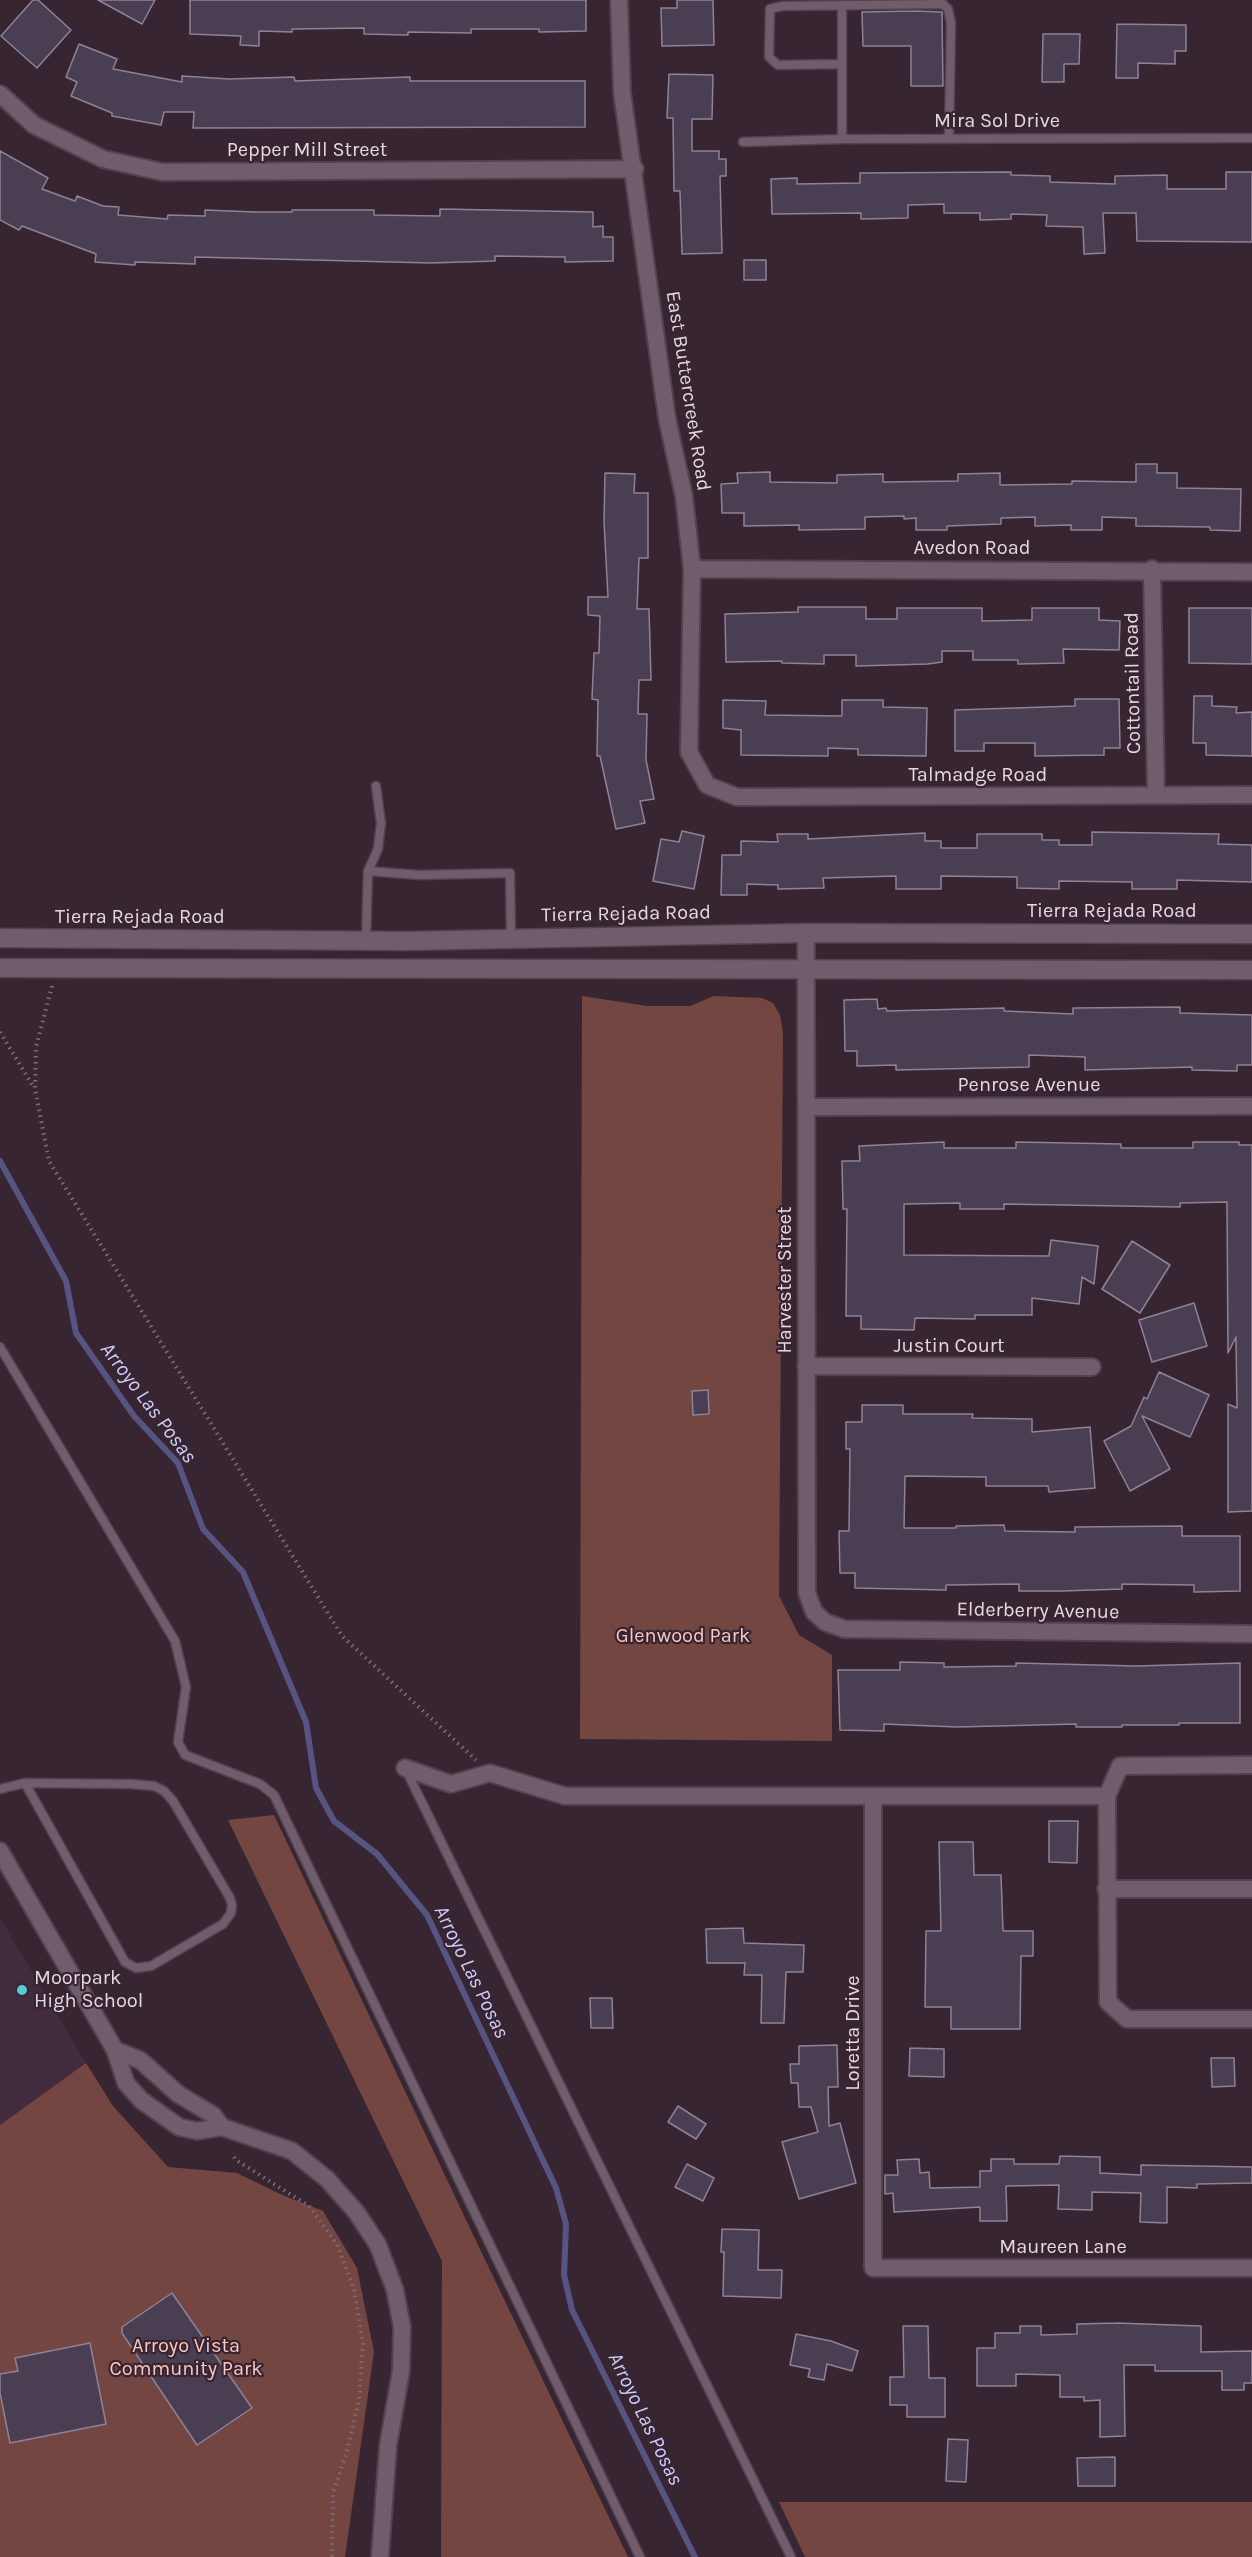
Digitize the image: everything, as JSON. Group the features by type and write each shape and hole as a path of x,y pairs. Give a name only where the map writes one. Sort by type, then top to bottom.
{"main road":[{"name":"Tierra Rejada Road","path":"0,938 366,941 806,933 1252,934"},
{"path":"0,969 1252,970"}],"street":[{"name":"East Buttercreek Road","path":"619,0 622,92 635,169 667,418 684,496 692,569 689,752 706,785"},
{"name":"Pepper Mill Street","path":"0,94 34,125 103,159 162,172 635,169"},
{"name":"Avedon Road","path":"692,569 1152,569 1252,572"},
{"name":"Cottontail Road","path":"1152,569 1156,795"},
{"name":"Talmadge Road","path":"706,785 737,797 1252,795"},
{"name":"Harvester Street","path":"806,933 807,1593 814,1612 825,1622"},
{"name":"Penrose Avenue","path":"807,1107 1252,1106"},
{"name":"Justin Court","path":"806,1366 1092,1367"},
{"name":"Elderberry Avenue","path":"825,1622 844,1629 1252,1634"},
{"path":"1252,1765 1119,1766 1107,1796 1106,1889 1108,2002 1127,2019 1252,2019"},
{"path":"405,1768 451,1784 490,1773 565,1796 1107,1796"},
{"name":"Loretta Drive","path":"873,1797 873,2268"},
{"path":"0,1851 115,2050 126,2083 151,2107 179,2127 196,2131 222,2127 292,2151 327,2179 357,2213 378,2245 395,2290 402,2327 401,2371 388,2445 380,2557"},
{"path":"1106,1889 1252,1889"},
{"path":"115,2050 140,2060 178,2094 213,2115 222,2127"},
{"name":"Maureen Lane","path":"873,2268 1252,2268"}],"lane":[{"path":"842,64 778,65 770,57 770,9 782,6 942,4 948,9 951,23 949,138"},
{"path":"842,5 842,139"},
{"name":"Mira Sol Drive","path":"743,142 949,138 1252,138"},
{"path":"366,941 368,871 378,849 381,823 376,786"},
{"path":"368,871 419,875 510,873 511,939"},
{"path":"0,1347 9,1366 175,1641 186,1687 178,1742 185,1755 260,1784 274,1795 639,2557"},
{"path":"405,1768 791,2557"},
{"path":"0,1789 24,1783 131,1784 154,1786 164,1791 230,1898 231,1913 223,1924 151,1966 136,1968 125,1962 24,1783"}],"path":[{"path":"57,969 36,1047 35,1089 49,1161 342,1636 490,1773"},
{"path":"0,1032 35,1089"},
{"path":"234,2157 309,2206 337,2244 354,2289 363,2343 359,2401 347,2451 333,2493 332,2557"}],"shaded area":[{"name":"Moorpark High School","path":"0,1918 86,2063 0,2125"}],"green space":[{"name":"Glenwood Park","path":"582,996 647,1006 690,1006 714,996 762,998 773,1003 780,1015 783,1033 779,1596 799,1635 832,1655 832,1741 580,1739"},
{"path":"274,1815 628,2557 441,2557 442,2261 228,1820"},
{"name":"Arroyo Vista Community Park","path":"86,2063 113,2106 168,2167 237,2173 280,2194 323,2211 357,2268 374,2352 345,2557 0,2557 0,2125"},
{"path":"779,2502 1252,2502 1252,2557 805,2557"}],"building":[{"path":"33,0 38,0 71,30 37,68 1,36"},
{"path":"98,0 155,0 142,24"},
{"path":"190,0 586,0 586,31 539,32 539,29 471,29 471,33 408,32 408,35 364,34 364,28 292,29 292,32 259,31 259,46 240,45 241,36 190,34"},
{"path":"677,0 713,0 714,45 662,46 661,8 677,8"},
{"path":"862,12 942,12 943,86 911,86 911,46 863,46"},
{"path":"1117,24 1186,25 1186,51 1175,51 1175,64 1138,63 1138,78 1116,78"},
{"path":"1043,34 1080,34 1079,64 1064,64 1064,82 1042,82"},
{"path":"79,44 117,59 113,69 182,82 182,76 229,79 294,77 295,81 410,77 410,81 585,81 585,127 193,128 194,112 164,112 161,125 112,116 112,113 71,96 77,82 66,77"},
{"path":"669,74 713,75 712,119 692,119 692,151 719,151 719,159 726,159 726,176 720,176 722,253 682,254 680,191 674,191 673,118 667,118"},
{"path":"0,151 48,178 42,189 75,201 77,196 103,206 119,207 118,215 167,219 168,215 205,216 205,210 292,212 292,210 374,210 374,215 440,216 440,209 593,212 593,227 603,226 603,237 613,237 613,261 565,262 565,257 495,256 495,261 431,263 195,257 195,264 135,262 135,265 95,262 96,254 22,226 19,230 0,220"},
{"path":"1011,172 1011,175 1050,176 1050,182 1115,184 1115,176 1167,175 1167,189 1226,189 1226,172 1252,172 1252,242 1137,241 1136,213 1103,213 1105,253 1084,254 1083,227 1046,226 1047,215 1011,214 1011,219 980,220 980,213 944,213 944,204 908,205 908,218 861,219 861,213 772,214 771,179 797,178 797,184 860,183 860,173"},
{"path":"744,260 766,260 766,280 744,280"},
{"path":"1136,464 1157,464 1157,473 1177,473 1177,488 1241,489 1240,531 1210,530 1210,527 1136,526 1136,518 1102,517 1102,530 1071,530 1071,525 1035,526 1035,517 1001,518 1001,524 947,526 947,530 916,530 916,518 904,519 904,516 865,517 865,529 799,530 799,525 744,526 744,513 722,513 721,484 738,483 737,473 770,472 770,482 837,483 837,475 883,474 883,482 958,481 958,474 1000,473 1000,485 1072,484 1072,481 1136,482"},
{"path":"605,473 635,474 634,493 648,493 648,558 639,558 637,609 649,609 651,680 639,680 638,714 647,714 646,760 654,799 640,801 645,823 616,829 600,756 597,756 598,700 592,699 594,653 599,653 600,616 588,615 588,597 608,597 604,521"},
{"path":"798,607 866,607 866,619 897,619 897,608 982,608 982,621 1032,620 1032,608 1099,608 1099,620 1120,621 1119,650 1063,649 1064,663 1018,664 1018,660 973,660 973,651 942,651 942,662 928,664 856,666 856,655 824,655 824,664 782,663 782,661 726,662 725,614 798,612"},
{"path":"1189,608 1252,608 1252,664 1189,663"},
{"path":"1194,696 1212,696 1212,706 1237,707 1236,713 1252,712 1252,756 1206,755 1206,743 1193,743"},
{"path":"1075,699 1119,699 1120,748 1104,748 1104,755 1035,756 1035,743 984,743 984,751 955,751 955,710 1075,706"},
{"path":"723,700 766,701 765,715 842,716 842,700 883,700 883,707 927,708 926,756 858,755 858,749 828,748 828,756 741,755 741,730 723,728"},
{"path":"682,831 704,836 694,889 653,881 661,839 679,842"},
{"path":"1092,832 1219,834 1218,844 1252,845 1252,882 1177,880 1177,889 1132,889 1132,882 1059,881 1059,889 1017,888 1017,877 941,876 941,889 896,889 896,876 823,878 824,888 778,889 778,885 747,884 747,895 721,895 722,855 741,855 741,841 778,842 777,834 808,834 808,839 925,833 925,841 941,841 941,848 977,848 977,834 1042,834 1042,840 1059,840 1059,845 1092,845"},
{"path":"877,999 878,1009 886,1008 887,1011 1004,1008 1004,1011 1073,1014 1073,1008 1180,1007 1180,1013 1252,1015 1252,1065 1237,1065 1237,1071 1192,1070 1192,1067 1085,1070 1085,1057 1029,1055 1029,1067 896,1070 896,1065 857,1066 857,1051 845,1051 844,1000"},
{"path":"944,1142 944,1148 1016,1148 1016,1142 1121,1144 1121,1148 1193,1148 1193,1142 1239,1142 1239,1145 1252,1145 1252,1511 1228,1512 1228,1404 1237,1408 1236,1337 1228,1353 1227,1202 1180,1203 1180,1207 1004,1204 1004,1209 960,1209 960,1203 904,1204 904,1255 1049,1256 1051,1240 1098,1246 1094,1284 1082,1277 1079,1304 1032,1298 1032,1315 975,1315 975,1319 915,1318 914,1330 861,1329 861,1316 846,1316 847,1209 843,1209 842,1161 860,1161 859,1146"},
{"path":"1132,1241 1170,1265 1140,1313 1102,1289"},
{"path":"1194,1303 1207,1346 1152,1362 1139,1320"},
{"path":"1159,1372 1209,1395 1190,1437 1142,1416 1170,1469 1130,1491 1104,1441 1131,1426 1144,1397 1147,1399"},
{"path":"708,1390 709,1414 693,1415 692,1391"},
{"path":"862,1405 903,1405 903,1414 973,1414 972,1418 1032,1419 1032,1432 1090,1427 1095,1488 1049,1492 1048,1486 986,1486 986,1477 905,1476 904,1528 1004,1525 1005,1531 1075,1532 1075,1527 1182,1526 1182,1536 1240,1536 1240,1591 1194,1592 1194,1585 1122,1584 1122,1589 1062,1591 1019,1591 1019,1584 946,1585 946,1590 855,1588 855,1573 840,1573 839,1531 849,1531 850,1449 846,1449 846,1422 862,1422"},
{"path":"900,1662 944,1663 944,1667 1016,1666 1016,1663 1136,1666 1240,1663 1240,1723 1179,1723 1179,1725 1122,1725 1122,1727 1076,1727 1076,1724 957,1727 884,1724 884,1731 840,1730 838,1670 900,1670"},
{"path":"1049,1821 1078,1821 1077,1863 1049,1862"},
{"path":"939,1842 973,1842 974,1875 1001,1875 1003,1931 1033,1931 1033,1956 1021,1956 1020,2029 951,2029 951,2007 925,2007 926,1931 941,1931"},
{"path":"743,1928 744,1943 804,1945 803,1972 786,1972 784,2023 761,2023 762,1975 744,1975 745,1963 707,1963 706,1929"},
{"path":"590,1998 612,1998 613,2028 591,2028"},
{"path":"837,2045 838,2087 828,2087 829,2126 840,2123 856,2183 799,2199 782,2142 818,2132 811,2107 799,2107 798,2083 791,2083 790,2064 799,2064 799,2046"},
{"path":"910,2048 944,2049 944,2077 909,2076"},
{"path":"1211,2058 1234,2058 1235,2086 1212,2087"},
{"path":"678,2106 706,2124 696,2139 668,2122"},
{"path":"1060,2156 1100,2157 1100,2173 1141,2175 1141,2165 1252,2167 1252,2183 1197,2184 1197,2188 1167,2187 1167,2223 1140,2222 1141,2193 1092,2192 1092,2210 1058,2209 1059,2185 1006,2186 1007,2221 980,2221 980,2207 894,2212 893,2193 885,2194 885,2175 898,2175 897,2160 919,2159 920,2173 929,2172 930,2188 980,2187 980,2171 991,2171 991,2159 1014,2159 1014,2164 1059,2164"},
{"path":"687,2164 714,2178 703,2201 675,2187"},
{"path":"722,2229 759,2230 758,2270 782,2270 781,2298 723,2296"},
{"path":"172,2293 252,2408 197,2445 122,2333 122,2327"},
{"path":"1077,2324 1201,2326 1201,2352 1252,2351 1252,2383 1244,2383 1244,2390 1222,2390 1222,2371 1155,2371 1155,2365 1124,2365 1125,2436 1100,2437 1100,2400 1084,2401 1084,2397 1060,2397 1060,2375 1016,2374 1016,2386 977,2386 977,2348 995,2348 995,2333 1020,2333 1020,2326 1041,2326 1041,2335 1077,2334"},
{"path":"903,2326 928,2326 929,2378 945,2378 945,2417 907,2417 907,2405 890,2405 890,2377 904,2377"},
{"path":"796,2334 831,2341 858,2351 852,2371 827,2364 824,2380 808,2377 810,2369 790,2365"},
{"path":"90,2343 106,2424 10,2443 0,2393 0,2374 18,2371 15,2358"},
{"path":"948,2439 968,2440 966,2482 946,2481"},
{"path":"1115,2457 1115,2486 1078,2486 1077,2458"}],"waterway":[{"name":"Arroyo Las Posas","path":"0,1161 66,1281 76,1333 134,1416 178,1463 203,1529 243,1572 306,1722 316,1788 334,1821 377,1854 427,1915 556,2188 566,2224 564,2275 572,2310 695,2557"}],"place":[{"name":"Moorpark High School","path":"22,1990"}]}
